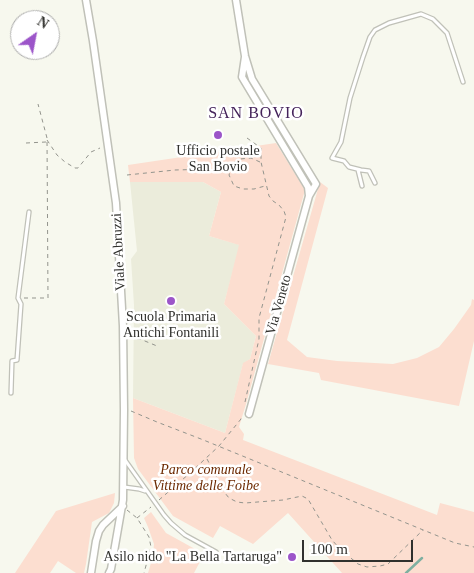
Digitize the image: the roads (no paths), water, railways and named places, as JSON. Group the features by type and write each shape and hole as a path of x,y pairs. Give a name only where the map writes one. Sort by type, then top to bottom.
{"street":[{"name":"Viale Abruzzi","path":"86,0 116,203 120,259 124,410 123,506 109,573"},
{"name":"Via Veneto","path":"236,0 245,56 252,79 316,184 310,196 246,413"},
{"path":"91,573 99,531 123,506"}],"lane":[{"path":"375,183 370,171 349,167 344,161 332,158 341,142 350,98 362,57 375,30 389,23 421,14 433,19 447,33 463,82"},
{"path":"357,169 362,186"},
{"path":"11,393 12,361 18,360 21,304 18,298 29,212"},
{"path":"124,458 164,516 178,530 216,552"},
{"path":"123,487 148,492"}],"waterway":[{"path":"406,573 422,558"}],"place":[{"name":"Ufficio postale San Bovio","path":"218,135"},
{"name":"Scuola Primaria Antichi Fontanili","path":"171,301"},
{"name":"Asilo nido \"La Bella Tartaruga\"","path":"292,557"}],"district":[{"name":"SAN BOVIO","path":"256,114"}],"park label":[{"name":"Parco comunale Vittime delle Foibe","path":"206,478"}]}
